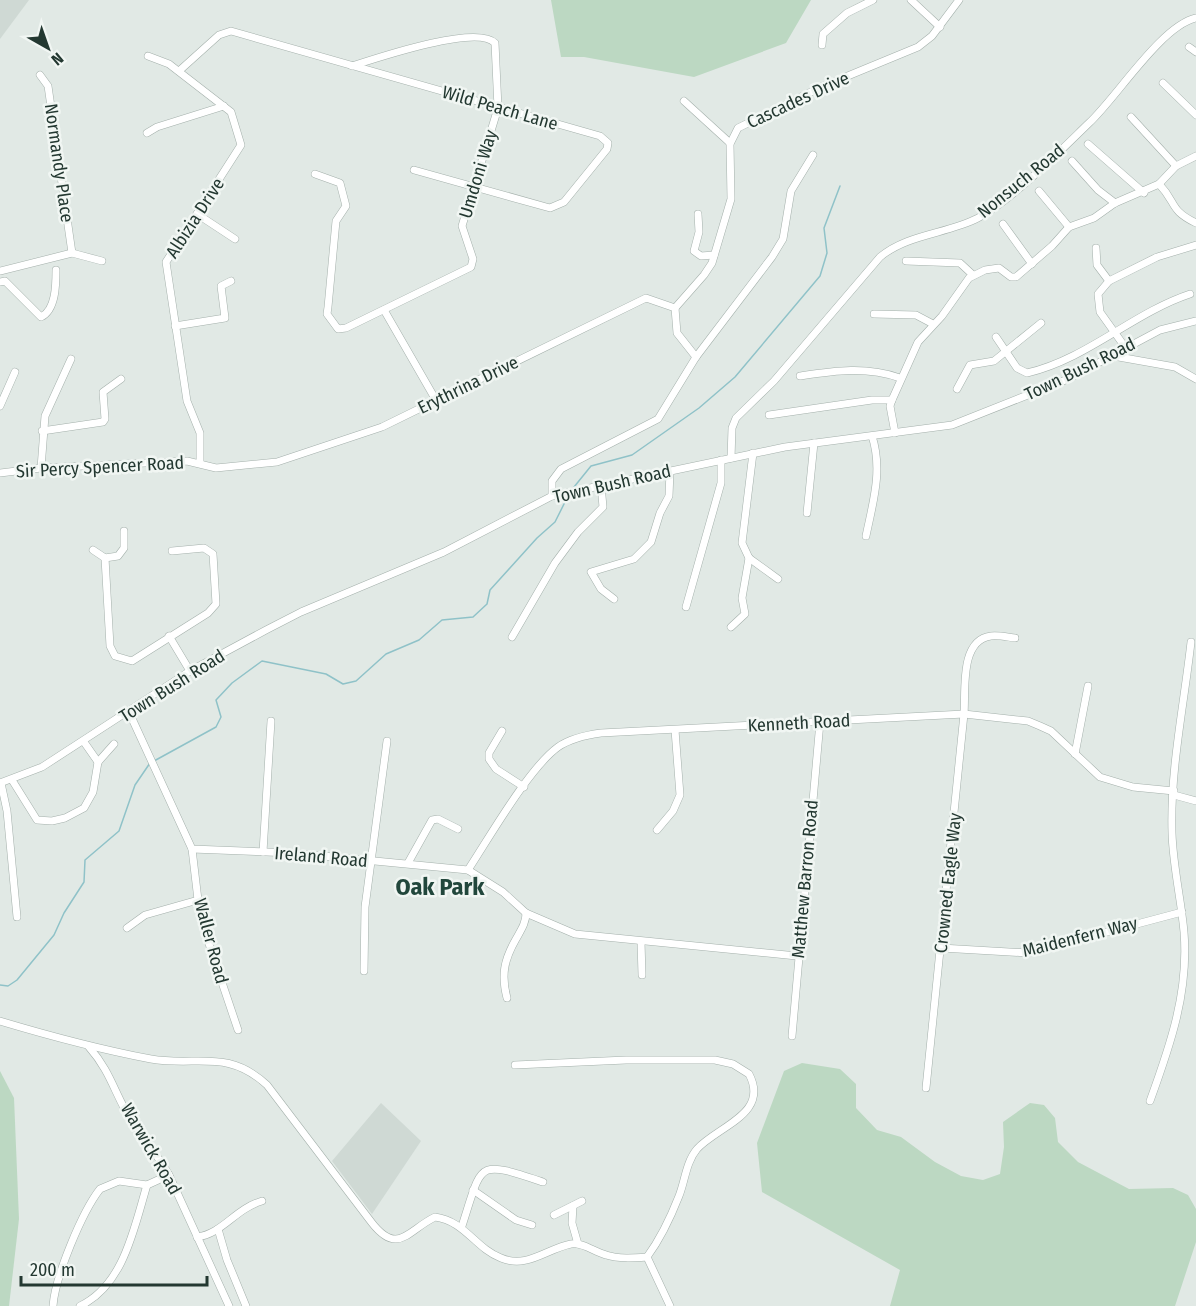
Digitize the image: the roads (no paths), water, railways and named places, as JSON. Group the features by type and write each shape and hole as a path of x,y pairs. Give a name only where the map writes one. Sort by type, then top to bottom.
{"street":[{"path":"822,45 823,34 837,25 847,13 873,0"},
{"path":"910,0 939,27"},
{"name":"Cascades Drive","path":"675,308 705,275 714,255 731,199 730,143 738,128 821,87 918,47 939,27 959,0"},
{"name":"Nonsuch Road","path":"730,458 732,428 740,412 774,381 880,257 898,245 961,225 994,208 1101,111 1164,38 1180,25 1196,18"},
{"name":"Wild Peach Lane","path":"179,71 219,35 228,31 600,136 606,140 608,146 564,202 556,207 546,208 414,170"},
{"name":"Umdoni Way","path":"315,174 340,183 346,200 345,210 337,219 334,234 327,307 332,322 340,330 471,267 472,256 462,226 498,108 495,43 489,39 426,43 352,66"},
{"name":"Albizia Drive","path":"148,56 179,71 224,106 234,117 241,145 166,262 187,401 200,433 200,462"},
{"name":"Normandy Place","path":"40,75 48,86 72,253"},
{"path":"1163,83 1196,115"},
{"path":"684,101 730,143"},
{"path":"147,133 157,127 224,106"},
{"path":"1131,117 1176,165"},
{"path":"1088,144 1144,193"},
{"path":"552,496 552,482 561,469 658,420 696,357 772,257 783,238 791,191 813,155"},
{"path":"895,433 890,406 900,378 918,342 973,275 1001,268 1014,277 1052,246 1069,227 1094,218 1115,203 1144,193 1159,184 1176,165 1196,156"},
{"path":"1072,161 1098,190 1115,203"},
{"path":"1159,184 1170,197 1177,213 1196,223"},
{"path":"1039,190 1069,227"},
{"path":"197,214 235,239"},
{"path":"698,214 695,251 701,256 714,255"},
{"path":"1003,224 1032,264"},
{"path":"1125,347 1100,312 1097,302 1098,294 1109,281 1169,251 1196,245"},
{"path":"1096,248 1097,265 1109,281"},
{"path":"56,270 52,304 43,317 39,317 3,282 1,271 72,253 102,261"},
{"path":"906,261 960,263 973,275"},
{"path":"175,326 225,318 221,286 231,281"},
{"path":"996,337 1007,350 1017,368 1027,373 1089,348 1140,317 1190,294"},
{"name":"Erythrina Drive","path":"200,462 216,468 277,462 382,427 437,402 640,299 653,298 675,308"},
{"path":"675,308 677,333 696,357"},
{"path":"384,310 437,402"},
{"path":"874,314 916,315 933,324"},
{"name":"Town Bush Road","path":"0,783 42,767 84,742 190,671 301,612 444,552 552,496 753,453 814,443 926,430 962,422 1068,379 1113,356 1125,347 1168,327 1196,321"},
{"path":"957,389 970,365 994,361 1041,323"},
{"path":"1113,356 1175,367 1196,379"},
{"path":"41,468 42,431 48,407 71,359"},
{"path":"800,376 832,371 866,370 900,378"},
{"path":"0,406 15,372"},
{"path":"42,431 103,422 105,419 103,392 121,379"},
{"path":"769,415 872,400 892,400"},
{"path":"866,536 878,475 876,450 872,436"},
{"path":"807,513 814,443"},
{"path":"753,453 742,543 749,558 778,579"},
{"path":"686,607 721,483 721,460"},
{"name":"Sir Percy Spencer Road","path":"0,473 41,468 200,462"},
{"path":"614,599 602,589 591,572 634,559 651,542 660,513 669,496 670,471"},
{"path":"512,637 555,562 578,532 603,507 601,485"},
{"path":"105,558 123,552 124,531"},
{"path":"105,558 110,646 115,656 132,661 208,613 217,600 213,554 204,548 172,551"},
{"path":"93,550 105,558"},
{"path":"731,627 745,614 742,598 749,558"},
{"path":"169,636 190,671"},
{"name":"Crowned Eagle Way","path":"926,1088 968,677 967,662 972,648 980,640 991,636 1015,638"},
{"path":"1150,1101 1165,1058 1183,990 1185,952 1172,834 1174,793 1191,642"},
{"path":"1075,754 1088,686"},
{"path":"129,712 192,849"},
{"name":"Kenneth Road","path":"468,870 524,787 556,748 572,739 601,733 964,714 1029,721 1051,731 1087,767 1110,781 1174,793 1196,801"},
{"path":"263,852 272,721"},
{"name":"Matthew Barron Road","path":"792,1036 797,956 820,722"},
{"path":"657,830 673,811 680,795 675,729"},
{"path":"502,731 489,753 489,759 496,769 524,787"},
{"path":"364,971 364,930 370,861 387,741"},
{"path":"84,742 98,762"},
{"path":"12,780 37,820 52,821 72,815 84,808 93,792 98,762 114,744"},
{"path":"0,783 7,811 17,917"},
{"path":"408,862 432,820 438,819 458,829"},
{"name":"Ireland Road","path":"192,849 408,862 468,870 503,892 526,913 575,934 797,956"},
{"name":"Waller Road","path":"192,849 198,900 205,932 238,1030"},
{"path":"127,928 145,915 198,900"},
{"name":"Maidenfern Way","path":"941,948 1028,953 1182,912"},
{"path":"507,998 503,983 504,967 524,924 526,913"},
{"path":"641,942 642,975"},
{"path":"0,1021 89,1047 160,1060 200,1059 226,1062 250,1071 267,1085 382,1235 400,1239 435,1217 462,1226 499,1257 511,1261 528,1261 572,1244 578,1244 607,1256 647,1257"},
{"name":"Warwick Road","path":"89,1047 112,1079 130,1119 158,1155 169,1175 228,1306"},
{"path":"514,1065 626,1060 715,1060 734,1064 749,1074 754,1094 748,1110 741,1118 714,1133 694,1153 665,1232 647,1257"},
{"path":"462,1226 473,1190 483,1172 495,1167 543,1182"},
{"path":"53,1306 54,1289 60,1271 95,1196 105,1185 119,1181 147,1185 169,1175"},
{"path":"80,1306 107,1286 119,1267 147,1185"},
{"path":"473,1190 516,1220 532,1225"},
{"path":"197,1237 211,1234 237,1212 262,1201"},
{"path":"554,1215 582,1201"},
{"path":"573,1206 572,1223 578,1244"},
{"path":"218,1229 227,1260 246,1306"},
{"path":"647,1257 670,1306"}],"waterway":[{"path":"574,487 591,466 632,455 699,408 735,377 820,276 827,253 824,228 840,186"},
{"path":"154,761 216,727 221,717 216,700 232,683 262,661 326,674 343,684 356,681 386,654 419,640 442,620 473,617 487,604 490,590 537,538 555,522 568,496"},
{"path":"0,985 8,986 17,980 54,935 64,913 84,882 85,860 119,831 135,785 150,763"}],"district":[{"name":"Oak Park","path":"440,887"}]}
